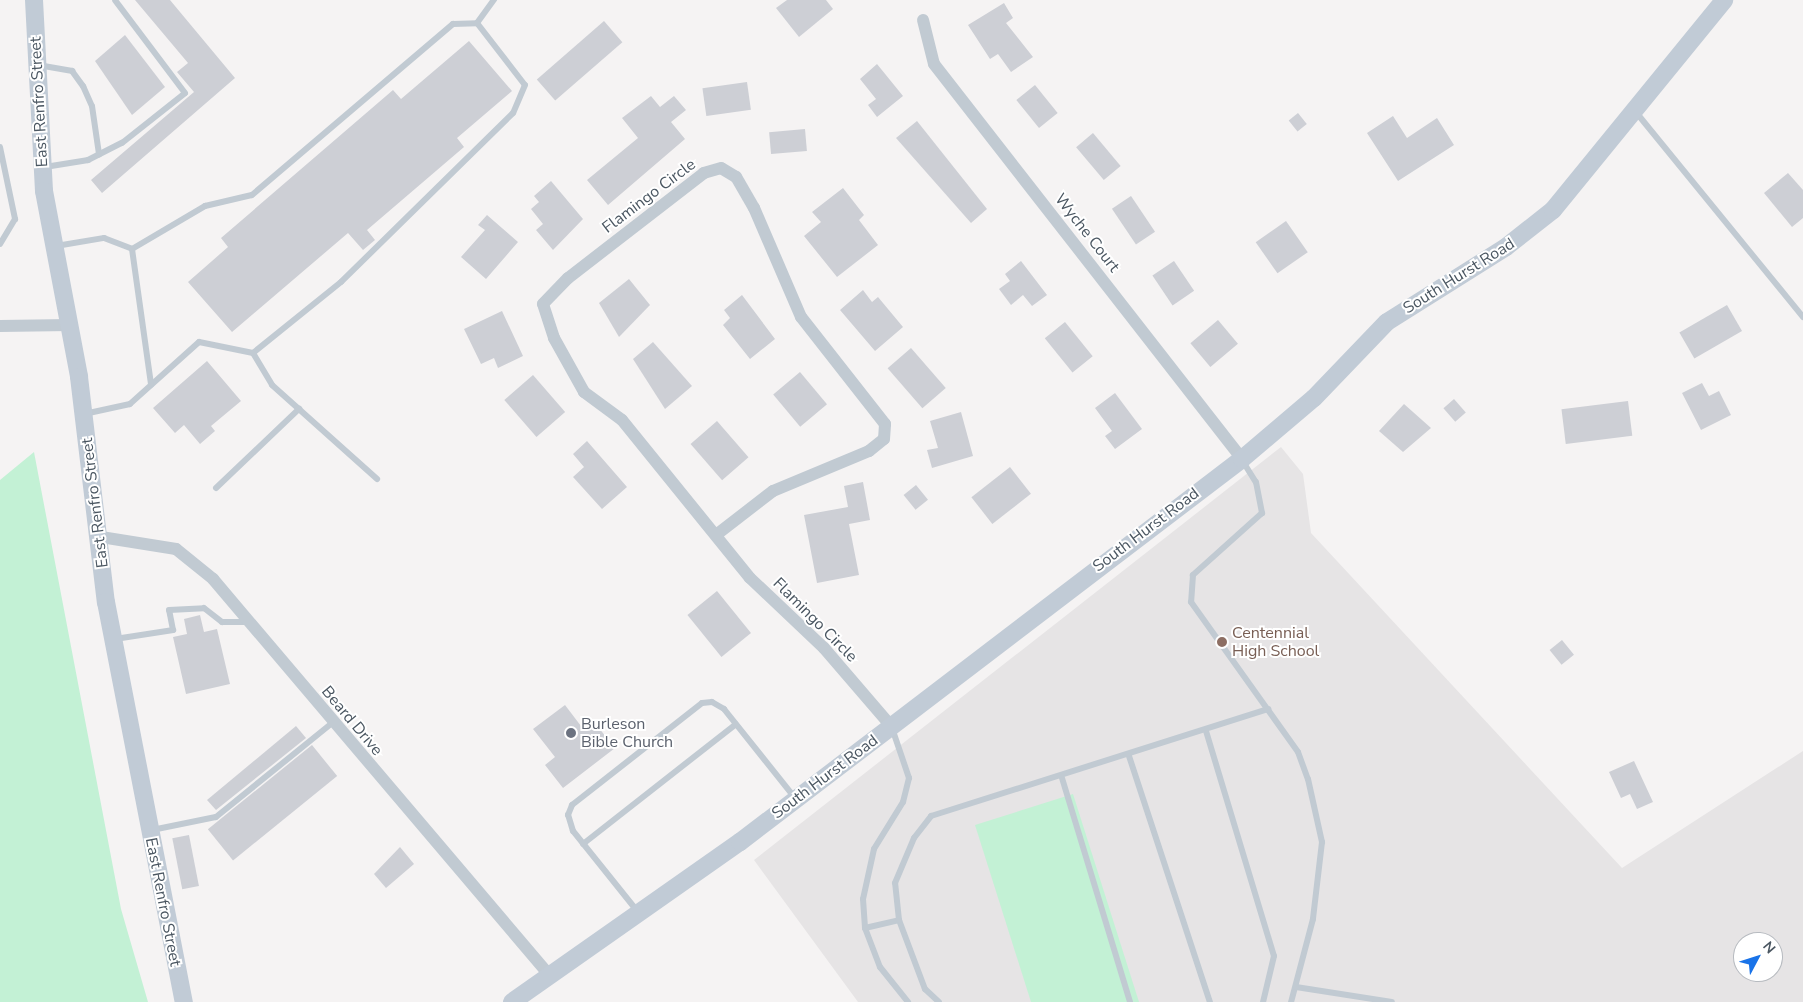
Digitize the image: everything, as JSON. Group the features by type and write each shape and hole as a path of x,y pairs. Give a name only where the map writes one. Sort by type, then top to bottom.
{"street":[{"name":"East Renfro Street","path":"34,0 34,65 42,168 84,414 114,639 149,831 184,1002"},
{"name":"South Hurst Road","path":"512,1002 796,799 892,727 974,659 1242,459 1314,398 1387,322 1506,247 1553,210 1724,0"},
{"name":"Wyche Court","path":"923,20 934,64 1242,459"},
{"name":"Flamingo Circle","path":"716,535 773,491 869,451 884,438 885,424 801,317 754,208 736,177 721,168 704,173 568,278 543,304 554,338 584,392 622,420 750,578 824,648 892,727"},
{"path":"0,326 70,325"},
{"name":"Beard Drive","path":"101,537 176,549 213,580 332,723 550,976"}],"lane":[{"path":"42,168 99,154 122,143 185,93 115,0"},
{"path":"477,23 494,0"},
{"path":"132,249 205,206 252,195 453,24 477,23"},
{"path":"254,353 341,282 513,113 525,85 477,23"},
{"path":"34,65 72,71 92,106 99,154"},
{"path":"1634,110 1803,316"},
{"path":"0,147 14,219 0,244"},
{"path":"55,246 104,238 132,249"},
{"path":"132,249 151,385"},
{"path":"84,414 130,404 199,342 254,353 272,385 377,479"},
{"path":"216,488 299,409"},
{"path":"1242,459 1256,482 1262,513 1193,575 1191,602 1298,752 1322,842 1313,919 1291,1002"},
{"path":"114,639 173,630 168,610 204,608 222,622 248,622"},
{"path":"639,913 583,844 568,815 579,799 702,703 718,706 736,724 796,799"},
{"path":"938,1002 925,989 899,920 895,883 914,838 931,816 1062,778 1268,709"},
{"path":"149,831 216,817 332,723"},
{"path":"583,844 736,724"},
{"path":"892,727 909,778 903,802 874,849 863,898 865,928 880,967 908,1002"},
{"path":"1206,731 1274,956 1263,1002"},
{"path":"1129,756 1210,1002"},
{"path":"1062,778 1130,1002"},
{"path":"865,928 899,920"},
{"path":"1296,987 1392,1002"}],"shaded area":[{"name":"Centennial High School","path":"1281,447 1303,474 1311,533 1622,868 1803,751 1803,1002 858,1002 754,860"}],"green space":[{"path":"34,452 121,909 148,1002 0,1002 0,480"},
{"path":"1073,794 1139,1002 1031,1002 975,825"}],"building":[{"path":"135,0 170,0 235,78 102,193 91,180 194,92 177,72 188,63"},
{"path":"787,0 826,0 833,9 799,37 776,8"},
{"path":"1004,3 1013,18 1006,23 1033,57 1011,72 998,54 990,59 968,25"},
{"path":"604,21 622,42 555,101 537,79"},
{"path":"125,35 165,87 132,115 95,61"},
{"path":"469,41 512,91 457,138 464,147 367,230 375,240 363,250 348,233 232,332 188,282 228,247 221,238 393,90 401,99"},
{"path":"877,64 903,96 877,117 868,105 876,99 860,79"},
{"path":"747,82 751,110 706,116 702,88"},
{"path":"1035,85 1058,113 1039,128 1016,100"},
{"path":"651,96 660,107 674,96 686,110 671,122 685,139 608,205 587,180 638,138 622,118"},
{"path":"1298,113 1307,124 1297,131 1289,121"},
{"path":"1393,116 1407,138 1437,118 1454,145 1398,181 1367,133"},
{"path":"917,121 987,209 971,223 896,138"},
{"path":"805,129 807,151 771,154 769,132"},
{"path":"1093,133 1121,166 1104,180 1076,147"},
{"path":"1788,173 1803,190 1803,218 1792,227 1764,193"},
{"path":"551,181 583,219 553,250 536,230 543,224 531,209 539,202 534,196"},
{"path":"843,188 864,215 859,220 878,245 837,277 804,236 821,222 812,212"},
{"path":"1131,196 1155,232 1136,245 1112,209"},
{"path":"487,215 518,242 486,279 461,257 485,230 478,225"},
{"path":"1286,221 1308,252 1277,273 1256,242"},
{"path":"1021,261 1047,295 1032,306 1023,295 1011,305 999,289 1010,281 1005,274"},
{"path":"1174,261 1194,291 1173,305 1152,276"},
{"path":"629,279 650,305 619,337 599,303"},
{"path":"863,290 872,302 878,297 903,327 875,351 840,310"},
{"path":"742,295 775,339 750,359 723,325 730,318 724,310"},
{"path":"1727,305 1742,331 1694,358 1679,332"},
{"path":"502,311 523,356 498,368 494,358 481,364 464,329"},
{"path":"1218,320 1238,344 1210,367 1190,343"},
{"path":"1065,322 1093,356 1072,373 1045,338"},
{"path":"653,342 692,386 665,409 633,359"},
{"path":"911,348 946,388 922,408 888,368"},
{"path":"207,361 241,401 211,426 215,431 200,444 184,425 175,433 153,408"},
{"path":"800,372 827,404 800,427 773,394"},
{"path":"533,375 565,412 536,437 504,400"},
{"path":"1702,383 1709,396 1719,391 1731,415 1701,430 1682,393"},
{"path":"1115,393 1142,429 1115,449 1105,436 1112,431 1095,408"},
{"path":"1454,399 1466,413 1455,422 1443,408"},
{"path":"1628,401 1632,436 1566,444 1561,409"},
{"path":"1404,404 1431,428 1403,452 1379,431"},
{"path":"961,412 973,456 932,468 927,450 938,448 930,421"},
{"path":"717,421 748,457 722,480 691,444"},
{"path":"587,441 627,487 602,509 573,477 584,467 573,454"},
{"path":"1010,467 1031,494 992,524 971,497"},
{"path":"863,482 870,520 849,524 859,575 817,583 804,515 848,507 844,486"},
{"path":"916,485 928,500 916,510 904,495"},
{"path":"717,591 751,633 721,657 687,615"},
{"path":"200,615 204,632 217,629 230,684 186,694 173,637 187,634 184,619"},
{"path":"1562,640 1574,655 1562,665 1550,650"},
{"path":"565,705 584,730 594,722 615,748 563,788 545,765 555,757 533,729"},
{"path":"296,726 306,738 216,810 207,800"},
{"path":"312,745 337,776 233,860 208,829"},
{"path":"1634,761 1653,802 1637,809 1630,794 1621,798 1609,772"},
{"path":"189,835 199,886 182,889 172,838"},
{"path":"400,847 414,864 386,888 374,874"}],"place":[{"name":"Centennial High School","path":"1222,642"},
{"name":"Burleson Bible Church","path":"571,733"}]}
